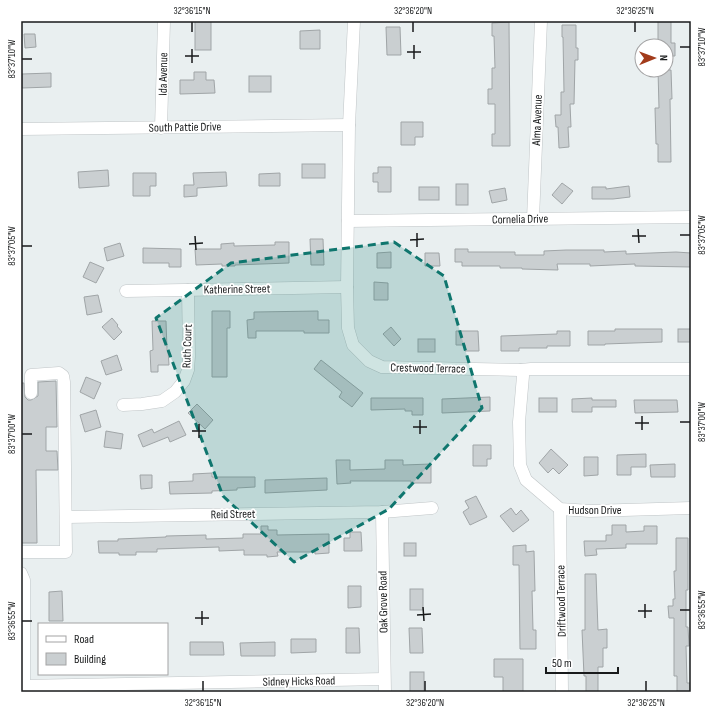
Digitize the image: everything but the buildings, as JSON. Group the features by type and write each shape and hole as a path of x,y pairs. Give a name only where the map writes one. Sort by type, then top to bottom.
{"street":[{"name":"Ida Avenue","path":"161,128 164,21"},
{"name":"Crestwood Terrace","path":"354,21 349,125 347,287 348,328 353,345 368,361 382,367 521,370 691,368"},
{"name":"Alma Avenue","path":"533,219 541,21"},
{"name":"South Pattie Drive","path":"21,129 349,125"},
{"name":"Cornelia Drive","path":"348,221 691,217"},
{"name":"Katherine Street","path":"126,291 347,287"},
{"name":"Ruth Court","path":"123,405 162,401 175,392 184,381 188,370 189,356 188,290"},
{"name":"Hudson Drive","path":"521,370 523,376 519,422 520,464 526,480 560,509 590,511 691,508"},
{"path":"21,552 66,552 63,376 59,374 31,375 31,393"},
{"name":"Reid Street","path":"66,517 382,512 432,508"},
{"name":"Driftwood Terrace","path":"560,509 562,692"},
{"name":"Oak Grove Road","path":"382,512 385,692"},
{"path":"21,573 24,580 23,688"},
{"name":"Sidney Hicks Road","path":"23,688 384,679"}],"highlighted area":[{"path":"394,242 444,276 482,408 389,509 294,562 223,496 156,318 231,263"}]}
